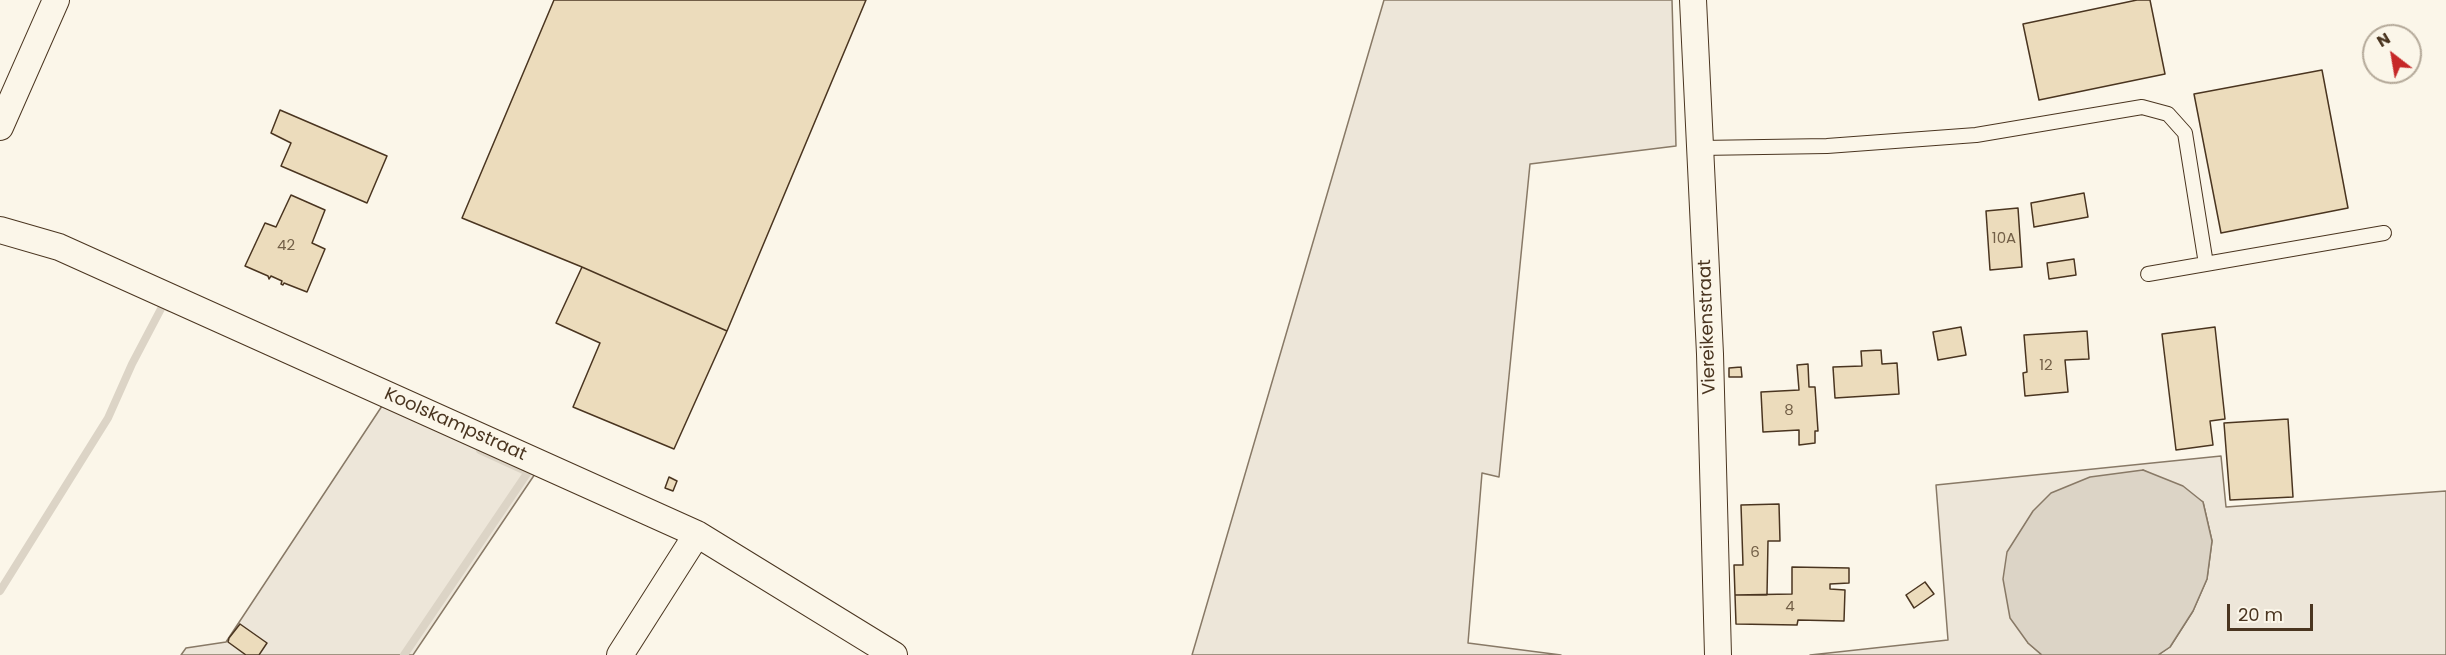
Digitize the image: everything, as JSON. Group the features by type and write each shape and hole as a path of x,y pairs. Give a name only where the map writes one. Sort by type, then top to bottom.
{"street":[{"path":"0,127 56,0"},
{"name":"Viereikenstraat","path":"1693,0 1710,354 1718,655"},
{"name":"Koolskampstraat","path":"0,230 59,247 697,534 894,655"},
{"path":"620,655 697,534"}],"lane":[{"path":"1700,148 1827,146 1976,135 2142,107 2168,114 2185,133 2206,264"},
{"path":"2148,274 2384,233"}],"shaded area":[{"path":"1384,0 1672,0 1676,146 1530,164 1499,477 1482,473 1468,643 1561,655 1192,655"},
{"path":"382,406 537,471 413,655 181,655 186,648 226,642"},
{"path":"2221,456 2226,507 2446,491 2446,655 2158,655 2170,647 2193,611 2207,579 2212,541 2203,502 2143,470 2028,643 2042,655 1810,655 1948,640 1936,485"},
{"path":"2143,470 2183,486 2203,502 2212,541 2207,579 2193,611 2170,647 2158,655 2042,655 2028,643 2010,618 2003,579 2007,552 2033,511 2051,493 2090,477"}],"building":[{"path":"554,0 866,0 727,331 582,267 462,218"},
{"path":"2137,0 2150,0 2165,74 2039,100 2023,24"},
{"path":"2322,70 2348,208 2221,233 2194,94"},
{"path":"280,110 387,156 367,203 281,166 291,143 271,133"},
{"path":"2084,193 2088,217 2034,227 2031,203"},
{"path":"291,195 325,210 312,243 325,249 307,292 284,283 283,285 282,281 271,276 269,279 268,276 245,266 265,223 276,227"},
{"path":"2018,208 2022,267 1990,270 1986,211"},
{"path":"2074,259 2076,275 2049,279 2047,263"},
{"path":"582,267 727,331 674,449 573,407 600,343 556,323"},
{"path":"1961,327 1966,355 1938,360 1933,332"},
{"path":"2215,327 2225,419 2210,421 2213,445 2176,450 2162,334"},
{"path":"2087,331 2089,359 2065,360 2068,392 2025,396 2023,373 2027,372 2024,335"},
{"path":"1881,350 1882,364 1897,363 1899,394 1835,398 1833,367 1862,366 1861,351"},
{"path":"1808,364 1809,387 1815,387 1818,431 1815,431 1815,443 1799,445 1799,430 1763,432 1761,392 1799,390 1797,365"},
{"path":"1741,367 1742,377 1729,377 1729,368"},
{"path":"2288,419 2293,497 2230,500 2224,423"},
{"path":"669,477 677,481 673,491 665,488"},
{"path":"1779,504 1780,541 1768,541 1767,595 1735,595 1734,565 1743,565 1741,505"},
{"path":"1792,567 1849,568 1849,583 1830,584 1830,589 1845,590 1844,621 1798,620 1797,625 1736,624 1735,595 1792,594"},
{"path":"1925,582 1934,594 1914,608 1906,595"},
{"path":"240,624 267,643 259,655 246,655 228,642"}],"waterway":[{"path":"0,591 108,418 132,364 163,305 169,308"},
{"path":"404,655 528,472 480,450"}]}
